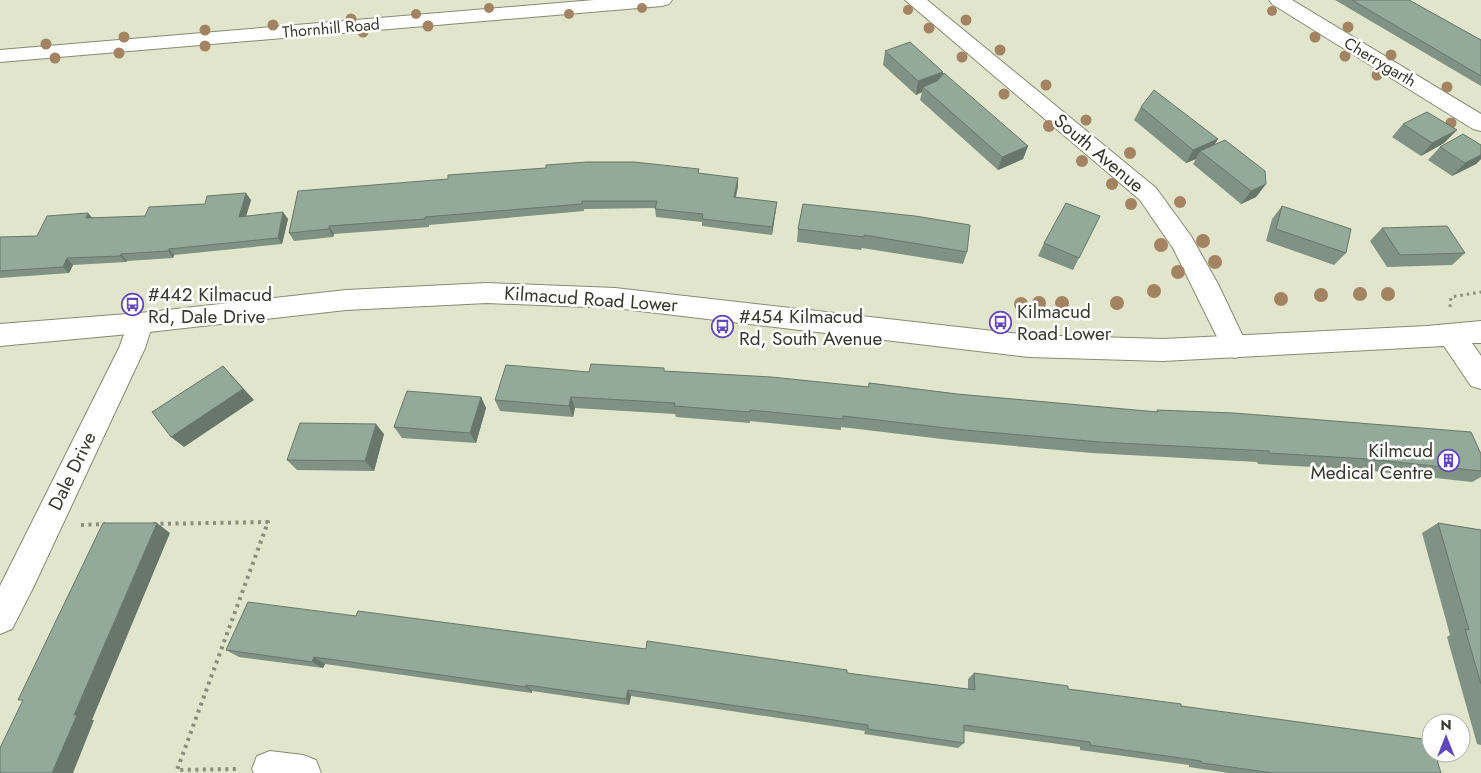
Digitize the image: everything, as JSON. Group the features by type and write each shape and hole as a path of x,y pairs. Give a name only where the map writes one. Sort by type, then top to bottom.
{"street":[{"name":"Thornhill Road","path":"0,56 662,0"},
{"name":"South Avenue","path":"915,0 1148,194 1182,242 1208,289 1235,347"},
{"name":"Cherrygarth","path":"1279,0 1481,124"},
{"name":"Kilmacud Road Lower","path":"0,335 140,323 346,300 487,293 615,298 1029,346 1162,350 1481,332"},
{"name":"Dale Drive","path":"0,618 132,348 140,323"},
{"path":"1451,335 1481,378"}],"path":[{"path":"1473,294 1481,292"},
{"path":"152,524 268,522 176,770 287,771"},
{"path":"46,525 114,524"}],"building":[{"path":"1352,0 1409,0 1481,40 1481,76"},
{"path":"910,42 943,72 918,81 885,51"},
{"path":"944,73 1028,146 1002,157 923,87 937,81"},
{"path":"1154,90 1218,139 1193,150 1141,107"},
{"path":"1427,112 1457,130 1432,143 1403,124"},
{"path":"1463,134 1481,145 1481,155 1465,163 1440,147"},
{"path":"1225,140 1265,171 1266,184 1251,191 1200,151"},
{"path":"587,162 634,162 699,169 698,173 738,178 734,197 777,202 772,227 702,219 703,214 655,209 657,201 582,201 582,204 329,226 329,229 289,233 298,191 448,179 448,175 546,168 546,165"},
{"path":"246,193 239,217 283,212 278,238 169,249 168,251 121,254 120,256 67,258 63,267 0,271 0,237 37,236 47,216 88,213 86,218 145,216 149,207 205,204 207,196"},
{"path":"1066,203 1100,216 1079,258 1044,243"},
{"path":"803,204 915,216 970,225 967,252 864,235 864,237 798,229"},
{"path":"1282,206 1351,229 1346,253 1276,229"},
{"path":"1447,226 1465,253 1400,255 1382,228"},
{"path":"591,364 664,368 664,371 771,377 869,387 869,383 957,394 1158,412 1157,410 1234,413 1471,432 1481,454 1481,471 1368,459 1269,453 1269,451 1100,442 964,430 843,416 843,419 750,410 750,412 674,406 675,403 571,397 569,406 495,400 506,365 589,372"},
{"path":"223,366 243,389 171,437 152,412"},
{"path":"407,391 481,397 470,433 394,427"},
{"path":"300,423 376,424 365,461 287,460"},
{"path":"103,523 157,523 74,715 77,715 52,773 0,773 0,748 23,700 18,700"},
{"path":"1438,523 1481,530 1481,684 1465,629 1469,630"},
{"path":"248,602 356,616 358,611 646,649 647,641 847,670 847,673 975,690 974,673 1068,686 1068,689 1181,704 1181,706 1421,739 1421,763 1438,763 1441,773 1273,773 1090,745 1090,742 964,725 964,743 868,729 868,725 628,690 626,699 314,657 312,662 226,650"}],"place":[{"name":"#442 Kilmacud Rd, Dale Drive","path":"132,305"},
{"name":"Kilmacud Road Lower","path":"1001,322"},
{"name":"#454 Kilmacud Rd, South Avenue","path":"723,327"},
{"name":"Kilmcud Medical Centre","path":"1449,461"}]}
